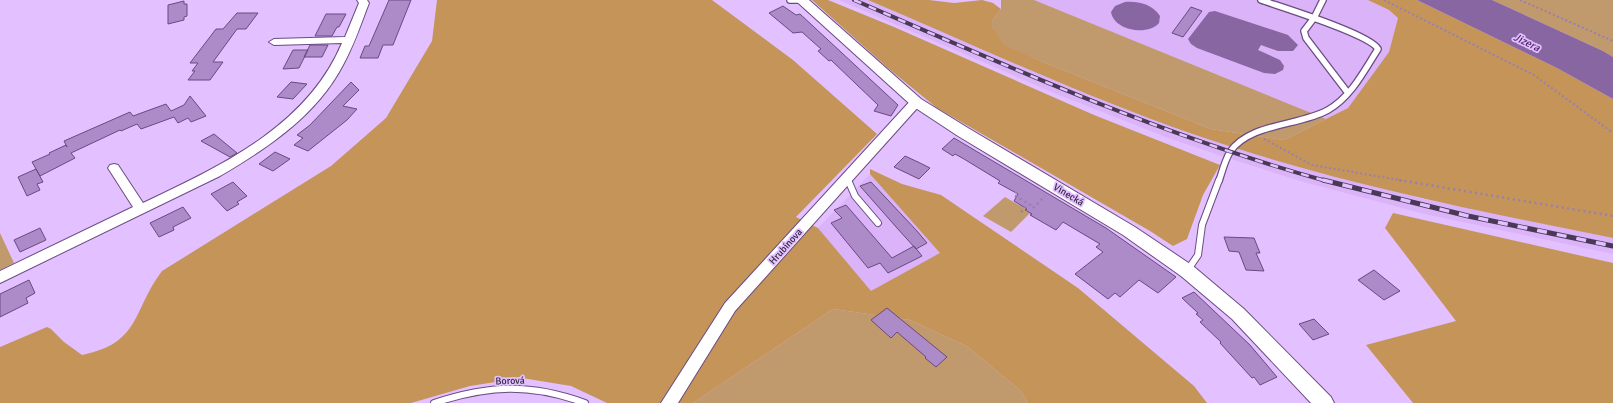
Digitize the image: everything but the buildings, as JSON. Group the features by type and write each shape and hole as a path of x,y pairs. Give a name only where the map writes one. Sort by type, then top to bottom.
{"street":[{"path":"0,277 216,173 247,154 277,132 306,106 326,84 334,72 364,3 362,0"},
{"name":"Vinecká","path":"801,0 916,102 963,132 1129,230 1187,270 1221,298 1255,330 1324,403"},
{"path":"274,42 348,40"},
{"name":"Hrubínova","path":"669,403 730,307 916,102"},
{"path":"114,168 141,210"}],"lane":[{"path":"790,0 801,0"},
{"path":"1187,270 1198,255 1202,225 1230,152 1237,143 1253,134 1308,119 1328,110 1348,93 1378,49 1376,45 1368,39 1314,18 1261,0"},
{"path":"1322,0 1314,18 1304,31 1306,38 1348,93"},
{"path":"847,177 855,196 878,223"},
{"name":"Borová","path":"434,403 470,392 521,387 566,395 585,403"}],"path":[{"path":"1384,0 1534,74 1613,133"},
{"path":"1520,0 1613,41"},
{"path":"1253,134 1312,165 1613,216"},
{"path":"1017,192 1014,195 1034,206"},
{"path":"1021,212 1029,204"}],"shaded area":[{"path":"437,0 712,0 793,60 877,134 796,217 818,228 871,291 940,253 870,174 870,169 902,184 941,195 1078,288 1194,386 1207,403 1028,403 1021,391 968,347 910,320 833,309 693,403 607,403 571,386 522,378 470,386 411,403 0,403 0,347 47,327 82,355 101,350 115,342 125,334 133,324 152,286 162,271 331,166 386,118 432,41"},
{"path":"812,0 828,0 894,27 1094,115 1220,165 1203,195 1187,239 1173,246 1150,231 937,108 889,69"},
{"path":"839,0 868,0 1067,85 1177,127 1232,146 1302,167 1423,199 1613,238 1613,254 1425,214 1300,181 1228,158 1171,139 1059,95"},
{"path":"868,0 929,0 954,3 982,0 993,3 1001,9 992,21 992,26 1003,44 1043,62 1211,129 1284,140 1348,108 1389,52 1398,18 1389,10 1368,0 1417,0 1557,68 1613,99 1613,238 1467,208 1370,186 1273,160 1226,145 1180,130 1090,95"},
{"path":"1001,0 1034,0 1326,119 1284,140 1211,129 1043,62 1002,44 992,26 992,21 1001,9"},
{"path":"1034,0 1368,0 1389,10 1398,18 1389,52 1348,108 1326,119"},
{"path":"1492,0 1613,0 1613,57 1603,51"},
{"path":"870,174 941,253 871,292 818,228"},
{"path":"1005,197 1026,209 1025,211 1030,213 1011,232 983,216"},
{"path":"1393,213 1613,263 1613,403 1413,403 1366,345 1456,321 1385,228"},
{"path":"0,233 14,263 0,270"},
{"path":"833,309 910,320 968,347 1021,391 1028,403 693,403"}],"water":[{"name":"Jizera","path":"1417,0 1492,0 1603,51 1613,57 1613,99 1557,68"},
{"path":"1125,2 1135,2 1149,6 1160,16 1159,23 1154,27 1140,30 1132,30 1118,24 1113,18 1111,12 1115,6"},
{"path":"1215,11 1288,35 1298,45 1293,51 1278,51 1261,45 1258,50 1280,60 1284,66 1283,70 1275,74 1264,73 1197,48 1191,44 1188,39 1209,12"}],"railway":[{"path":"854,0 1028,75 1146,122 1265,163 1326,181"},
{"path":"1323,180 1468,216 1613,246"}]}
